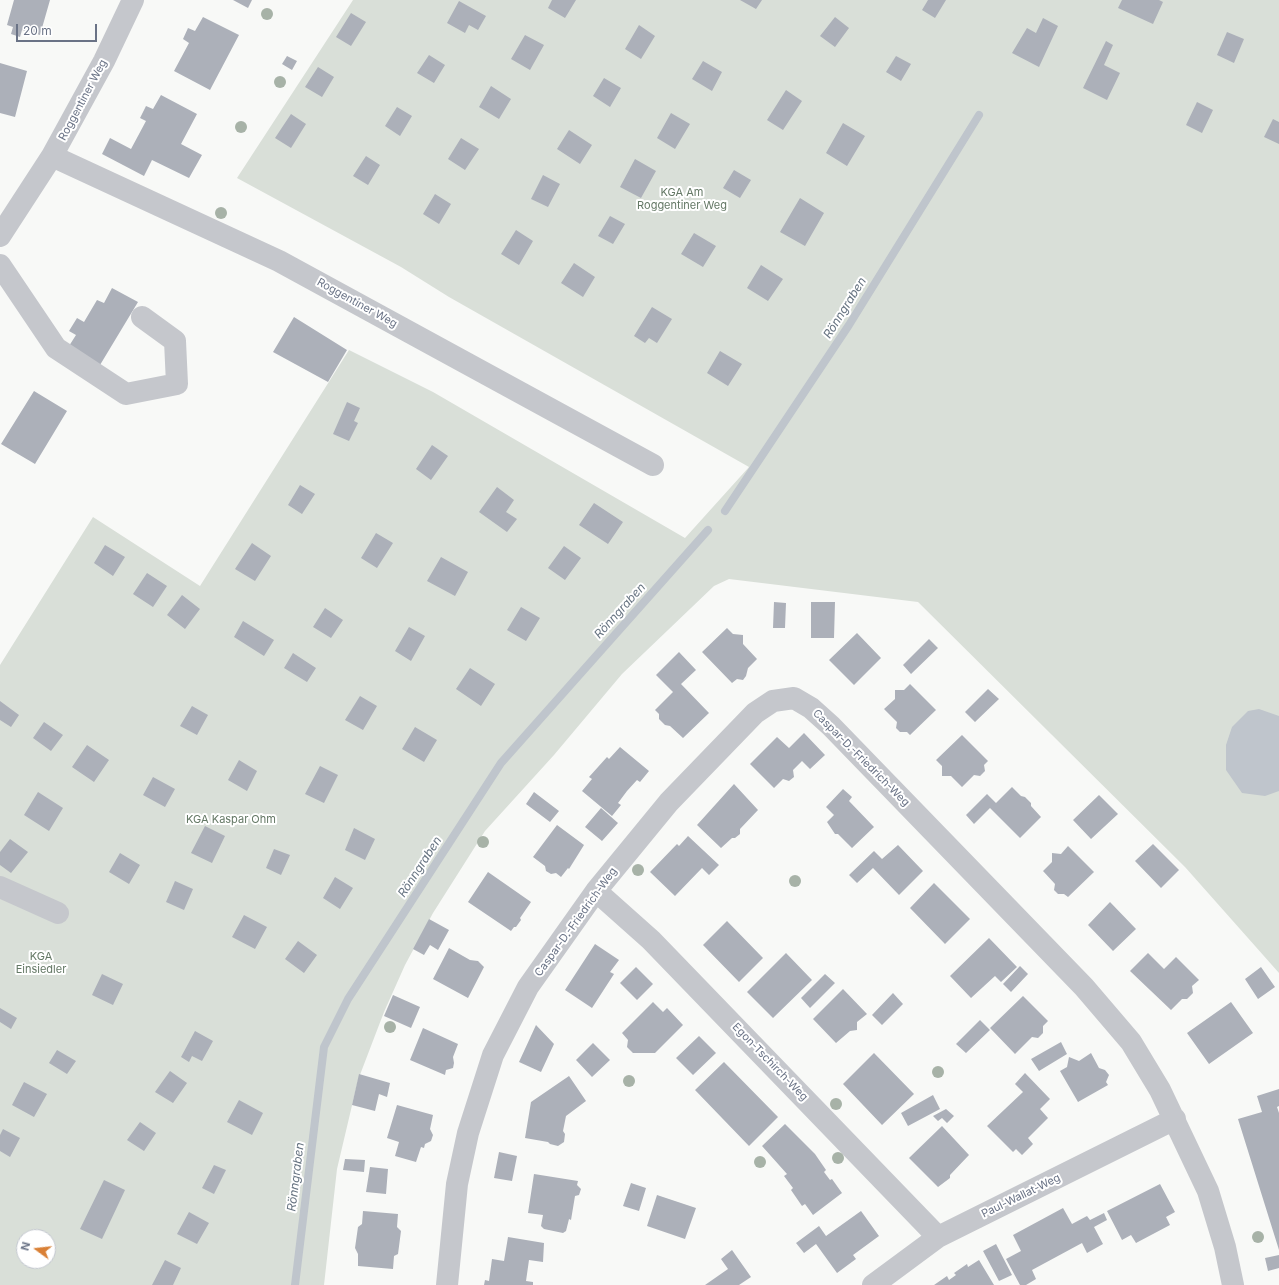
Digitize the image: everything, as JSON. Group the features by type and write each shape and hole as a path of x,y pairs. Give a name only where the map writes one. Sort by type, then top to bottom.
{"street":[{"name":"Roggentiner Weg","path":"1,232 52,156 104,61 133,0"},
{"name":"Roggentiner Weg","path":"52,156 279,260 653,465"},
{"path":"0,265 56,348 126,394 177,384 175,341 142,317"},
{"name":"Caspar-D.-Friedrich-Weg","path":"447,1285 457,1184 468,1133 493,1055 528,987 596,891 669,802 755,713 773,701 794,698 811,708 832,726 1084,987 1131,1042 1160,1090 1175,1119 1208,1191 1225,1246 1233,1285"},
{"path":"0,887 58,913"},
{"name":"Egon-Tschirch-Weg","path":"596,891 652,940 938,1237"},
{"name":"Paul-Wallat-Weg","path":"874,1285 938,1237 1175,1119"}],"green space":[{"path":"353,0 1279,0 1279,973 1185,867 918,602 729,579 714,586 622,674 554,755 485,831 433,913 405,965 384,1012 358,1080 337,1169 324,1285 0,1285 0,665 93,517 200,586 349,350 433,392 685,538 749,467 449,297 401,267 237,178"}],"shaded area":[{"path":"1259,709 1279,716 1279,791 1265,796 1242,793 1226,770 1226,745 1232,727 1248,711"}],"building":[{"path":"14,0 50,0 40,35 22,30 20,37 11,34 13,27 7,25"},
{"path":"233,0 252,0 248,8"},
{"path":"552,0 576,0 565,18 548,8"},
{"path":"740,0 762,0 756,9"},
{"path":"928,0 946,0 935,18 922,10"},
{"path":"1122,0 1159,0 1163,2 1153,24 1118,8"},
{"path":"459,1 486,16 478,30 469,25 465,33 447,23"},
{"path":"351,13 366,22 351,46 336,37"},
{"path":"203,17 239,35 210,90 174,71 189,43 183,39 188,28 195,31"},
{"path":"835,17 849,28 835,47 820,36"},
{"path":"1043,18 1058,26 1039,67 1012,53 1027,28 1036,33"},
{"path":"639,25 655,36 641,59 625,49"},
{"path":"1227,32 1244,39 1234,63 1217,55"},
{"path":"525,35 544,45 530,70 511,59"},
{"path":"1106,41 1113,45 1104,65 1120,73 1107,100 1083,88"},
{"path":"429,55 445,65 434,83 417,73"},
{"path":"287,56 297,61 292,70 282,64"},
{"path":"896,56 911,64 901,81 886,72"},
{"path":"703,61 722,72 712,91 692,79"},
{"path":"0,63 27,71 15,117 0,113"},
{"path":"318,67 334,77 322,97 305,87"},
{"path":"604,78 621,88 610,107 593,96"},
{"path":"491,86 511,99 499,119 479,107"},
{"path":"786,90 802,101 783,130 767,120"},
{"path":"161,95 197,114 181,144 202,155 189,178 152,160 144,176 102,154 110,138 131,149 146,121 140,118 146,106 153,109"},
{"path":"1197,102 1213,110 1202,133 1186,125"},
{"path":"397,107 412,116 400,136 385,126"},
{"path":"671,113 690,124 675,149 657,138"},
{"path":"291,114 306,124 291,148 275,138"},
{"path":"1273,119 1279,122 1279,144 1264,137"},
{"path":"843,123 865,136 847,166 826,153"},
{"path":"569,130 592,145 580,164 557,149"},
{"path":"461,138 479,149 465,170 448,159"},
{"path":"366,156 380,165 368,185 353,176"},
{"path":"635,159 656,171 641,198 620,187"},
{"path":"734,170 751,180 740,198 723,188"},
{"path":"543,175 560,184 548,207 531,199"},
{"path":"435,194 451,204 439,224 423,214"},
{"path":"800,198 824,213 805,246 780,232"},
{"path":"610,216 625,224 613,244 598,236"},
{"path":"516,230 533,241 519,265 501,254"},
{"path":"694,233 716,246 703,267 681,254"},
{"path":"574,263 595,277 583,297 561,283"},
{"path":"761,265 783,279 768,301 747,288"},
{"path":"112,288 138,302 100,365 69,346 76,335 69,331 77,318 84,322 97,300 104,303"},
{"path":"652,307 672,319 657,343 649,338 645,343 634,336"},
{"path":"294,317 347,350 328,382 273,352"},
{"path":"720,351 742,364 728,386 707,373"},
{"path":"34,391 67,411 35,464 1,444"},
{"path":"347,402 360,408 354,421 358,423 349,441 333,434"},
{"path":"432,445 448,456 431,480 416,469"},
{"path":"300,485 315,494 302,514 288,505"},
{"path":"497,487 514,500 506,512 517,519 507,532 479,512"},
{"path":"594,503 623,522 608,544 579,525"},
{"path":"376,533 393,543 377,568 361,558"},
{"path":"252,543 271,556 255,581 235,569"},
{"path":"105,545 125,557 113,576 94,563"},
{"path":"564,546 581,558 565,580 548,568"},
{"path":"441,557 468,572 455,596 427,581"},
{"path":"147,573 167,586 153,607 133,594"},
{"path":"182,595 200,609 185,629 167,615"},
{"path":"774,602 786,603 785,628 773,628"},
{"path":"811,602 835,602 834,638 811,638"},
{"path":"521,607 540,618 526,641 507,630"},
{"path":"325,608 343,620 331,638 313,627"},
{"path":"243,621 274,640 264,656 234,637"},
{"path":"409,627 425,636 411,661 395,651"},
{"path":"727,628 733,634 743,635 743,644 757,659 748,668 746,676 743,680 737,679 732,683 702,652"},
{"path":"857,633 881,658 854,685 829,660"},
{"path":"929,639 938,648 911,674 903,665"},
{"path":"679,652 696,670 681,684 709,713 683,738 670,726 665,725 659,719 659,714 655,710 673,692 656,675"},
{"path":"293,653 316,668 307,682 284,668"},
{"path":"470,668 495,684 481,706 456,689"},
{"path":"910,684 936,710 910,735 907,732 900,732 896,728 897,722 884,709 895,699 895,690 904,690"},
{"path":"988,689 999,699 975,722 965,712"},
{"path":"360,696 377,706 363,730 345,720"},
{"path":"0,701 19,715 11,727 0,720"},
{"path":"192,706 208,715 197,735 180,726"},
{"path":"44,722 63,735 51,751 33,738"},
{"path":"415,727 437,740 424,762 402,749"},
{"path":"804,733 825,755 810,769 802,761 793,770 794,777 789,781 783,779 774,788 750,764 777,737 789,748"},
{"path":"962,735 988,761 984,765 985,771 980,776 974,775 962,787 951,776 942,776 942,766 936,760"},
{"path":"87,745 109,760 94,782 72,767"},
{"path":"620,747 649,771 640,782 637,780 627,791 618,803 621,805 612,816 582,791 592,779 589,777 607,757 609,759"},
{"path":"239,760 257,771 247,791 228,780"},
{"path":"320,766 338,775 324,803 305,794"},
{"path":"153,777 175,789 165,807 143,795"},
{"path":"734,784 758,810 740,829 740,834 735,838 732,838 721,848 697,825"},
{"path":"1012,787 1031,803 1031,806 1041,817 1020,838 990,808 974,824 966,815 987,794 996,803"},
{"path":"843,789 852,797 849,801 874,827 852,848 838,834 835,834 827,822 834,815 826,807"},
{"path":"38,792 63,808 49,831 24,815"},
{"path":"534,792 559,811 550,822 526,804"},
{"path":"1099,795 1118,814 1091,839 1073,820"},
{"path":"601,808 618,823 602,841 585,827"},
{"path":"557,825 584,845 569,869 568,868 561,877 556,873 551,874 546,871 545,866 533,857"},
{"path":"205,826 225,836 212,863 191,853"},
{"path":"354,828 375,839 365,860 345,850"},
{"path":"688,836 719,865 709,875 702,868 675,896 650,872 677,844 679,846"},
{"path":"10,839 28,852 11,873 0,865 0,852"},
{"path":"1153,844 1179,870 1161,888 1135,861"},
{"path":"898,845 923,871 899,895 873,868 857,883 849,875 874,851 882,859"},
{"path":"1068,846 1094,872 1068,897 1064,894 1058,894 1054,890 1055,884 1043,871 1052,862 1052,853 1061,854"},
{"path":"274,849 290,855 281,875 266,868"},
{"path":"120,853 140,865 129,884 109,872"},
{"path":"488,872 531,902 520,918 521,920 511,931 468,902"},
{"path":"335,877 353,888 340,909 323,898"},
{"path":"175,881 193,889 184,910 166,902"},
{"path":"934,883 970,919 945,944 910,908"},
{"path":"1110,902 1136,929 1113,951 1088,925"},
{"path":"244,915 267,927 255,949 232,937"},
{"path":"429,919 449,930 438,950 430,945 424,955 413,949"},
{"path":"727,921 763,958 739,982 703,945"},
{"path":"989,938 1017,967 1001,982 995,976 971,998 950,976"},
{"path":"298,941 317,955 304,973 285,959"},
{"path":"595,944 619,960 610,972 614,974 592,1008 565,990"},
{"path":"449,948 470,960 478,961 484,967 468,998 433,979"},
{"path":"786,953 812,980 773,1018 747,992"},
{"path":"1148,953 1164,969 1176,957 1199,980 1192,986 1193,993 1187,999 1182,999 1171,1010 1130,971"},
{"path":"1020,966 1028,974 1011,992 1003,984"},
{"path":"636,967 653,984 637,1000 620,983"},
{"path":"1261,967 1275,987 1258,999 1245,979"},
{"path":"102,974 123,984 113,1005 92,995"},
{"path":"825,974 835,983 810,1008 801,998"},
{"path":"843,989 867,1014 857,1022 857,1030 850,1031 836,1043 813,1019"},
{"path":"893,993 903,1004 882,1025 872,1015"},
{"path":"393,995 420,1007 411,1028 384,1016"},
{"path":"1023,996 1048,1021 1043,1026 1043,1033 1038,1038 1032,1037 1015,1054 990,1028"},
{"path":"653,1002 663,1012 667,1008 683,1025 655,1053 633,1053 627,1047 628,1040 622,1033"},
{"path":"1231,1002 1253,1033 1209,1064 1187,1033"},
{"path":"0,1008 17,1018 11,1029 0,1022"},
{"path":"980,1020 990,1030 966,1053 956,1044"},
{"path":"536,1025 554,1044 541,1072 519,1062"},
{"path":"423,1028 458,1044 453,1057 453,1068 446,1070 445,1075 410,1060"},
{"path":"195,1031 213,1041 202,1061 192,1056 189,1062 181,1057"},
{"path":"699,1036 716,1053 693,1075 676,1058"},
{"path":"1061,1042 1067,1054 1039,1071 1031,1059"},
{"path":"593,1043 610,1060 592,1077 576,1060"},
{"path":"57,1050 76,1061 67,1074 49,1063"},
{"path":"874,1053 914,1094 882,1125 843,1084"},
{"path":"1091,1053 1099,1068 1105,1070 1109,1075 1106,1082 1108,1085 1078,1102 1060,1071 1067,1067 1069,1057 1079,1061"},
{"path":"724,1062 778,1117 749,1146 695,1090"},
{"path":"170,1071 187,1083 173,1103 155,1092"},
{"path":"1025,1073 1050,1099 1040,1109 1048,1118 1028,1138 1033,1144 1022,1155 1016,1149 1013,1152 987,1126 1023,1092 1015,1084"},
{"path":"359,1074 390,1083 387,1097 379,1094 375,1111 352,1105"},
{"path":"569,1076 586,1101 566,1116 563,1131 565,1134 564,1142 558,1146 548,1142 525,1138 531,1102"},
{"path":"24,1082 47,1094 34,1117 12,1105"},
{"path":"1279,1089 1279,1106 1277,1107 1279,1113 1279,1250 1238,1119 1262,1112 1257,1096"},
{"path":"933,1095 940,1109 908,1126 901,1113"},
{"path":"239,1100 263,1113 252,1135 227,1122"},
{"path":"397,1105 433,1115 430,1129 433,1135 431,1141 425,1144 424,1148 421,1147 416,1162 395,1156 399,1142 387,1138"},
{"path":"946,1109 954,1116 947,1123 942,1118 938,1121 933,1116"},
{"path":"140,1122 156,1133 144,1151 127,1140"},
{"path":"785,1124 815,1154 826,1170 824,1172 830,1180 832,1179 842,1193 813,1215 805,1204 802,1206 791,1190 793,1188 784,1176 787,1174 762,1146"},
{"path":"942,1126 969,1155 950,1175 950,1178 938,1187 909,1158"},
{"path":"3,1129 20,1138 10,1157 0,1151 0,1135"},
{"path":"499,1152 517,1156 512,1181 494,1178"},
{"path":"345,1159 365,1160 364,1172 343,1170"},
{"path":"214,1165 226,1170 214,1194 202,1188"},
{"path":"370,1167 388,1169 386,1194 366,1192"},
{"path":"534,1174 578,1181 577,1185 581,1189 579,1195 575,1196 571,1220 569,1219 566,1231 563,1233 544,1229 541,1226 543,1215 528,1213"},
{"path":"104,1180 125,1190 102,1239 80,1229"},
{"path":"631,1183 646,1188 639,1211 623,1206"},
{"path":"1160,1184 1175,1212 1166,1217 1170,1225 1136,1243 1131,1235 1122,1240 1107,1211"},
{"path":"657,1195 696,1208 685,1239 647,1226"},
{"path":"1063,1208 1072,1224 1087,1216 1090,1220 1104,1213 1107,1220 1094,1227 1103,1244 1087,1253 1082,1243 1032,1270 1036,1279 1026,1285 1020,1285 1006,1259 1021,1251 1013,1235"},
{"path":"363,1211 398,1214 397,1227 401,1231 398,1254 394,1256 393,1269 358,1266 358,1254 355,1248 358,1227 362,1224"},
{"path":"861,1211 879,1236 853,1255 856,1259 837,1273 816,1244 804,1253 796,1243 819,1226 826,1236"},
{"path":"189,1212 209,1223 197,1244 177,1234"},
{"path":"508,1237 544,1243 543,1262 529,1260 526,1281 533,1282 533,1285 484,1285 485,1280 489,1281 492,1259 504,1261"},
{"path":"996,1244 1012,1275 999,1281 983,1251"},
{"path":"732,1250 751,1277 739,1285 705,1285 728,1269 721,1259"},
{"path":"1279,1255 1279,1268 1268,1271 1265,1258"},
{"path":"165,1260 181,1268 173,1285 152,1285"},
{"path":"979,1260 994,1285 934,1285 947,1276 949,1280 956,1275 954,1273 967,1264 968,1267"}],"waterway":[{"name":"Rönngraben","path":"725,511 849,325 979,115"},
{"name":"Rönngraben","path":"295,1285 324,1047 348,999 501,763 708,530"}],"park label":[{"name":"KGA Am Roggentiner Weg","path":"682,199"},
{"name":"KGA Kaspar Ohm","path":"231,820"},
{"name":"KGA Einsiedler","path":"41,963"}]}
